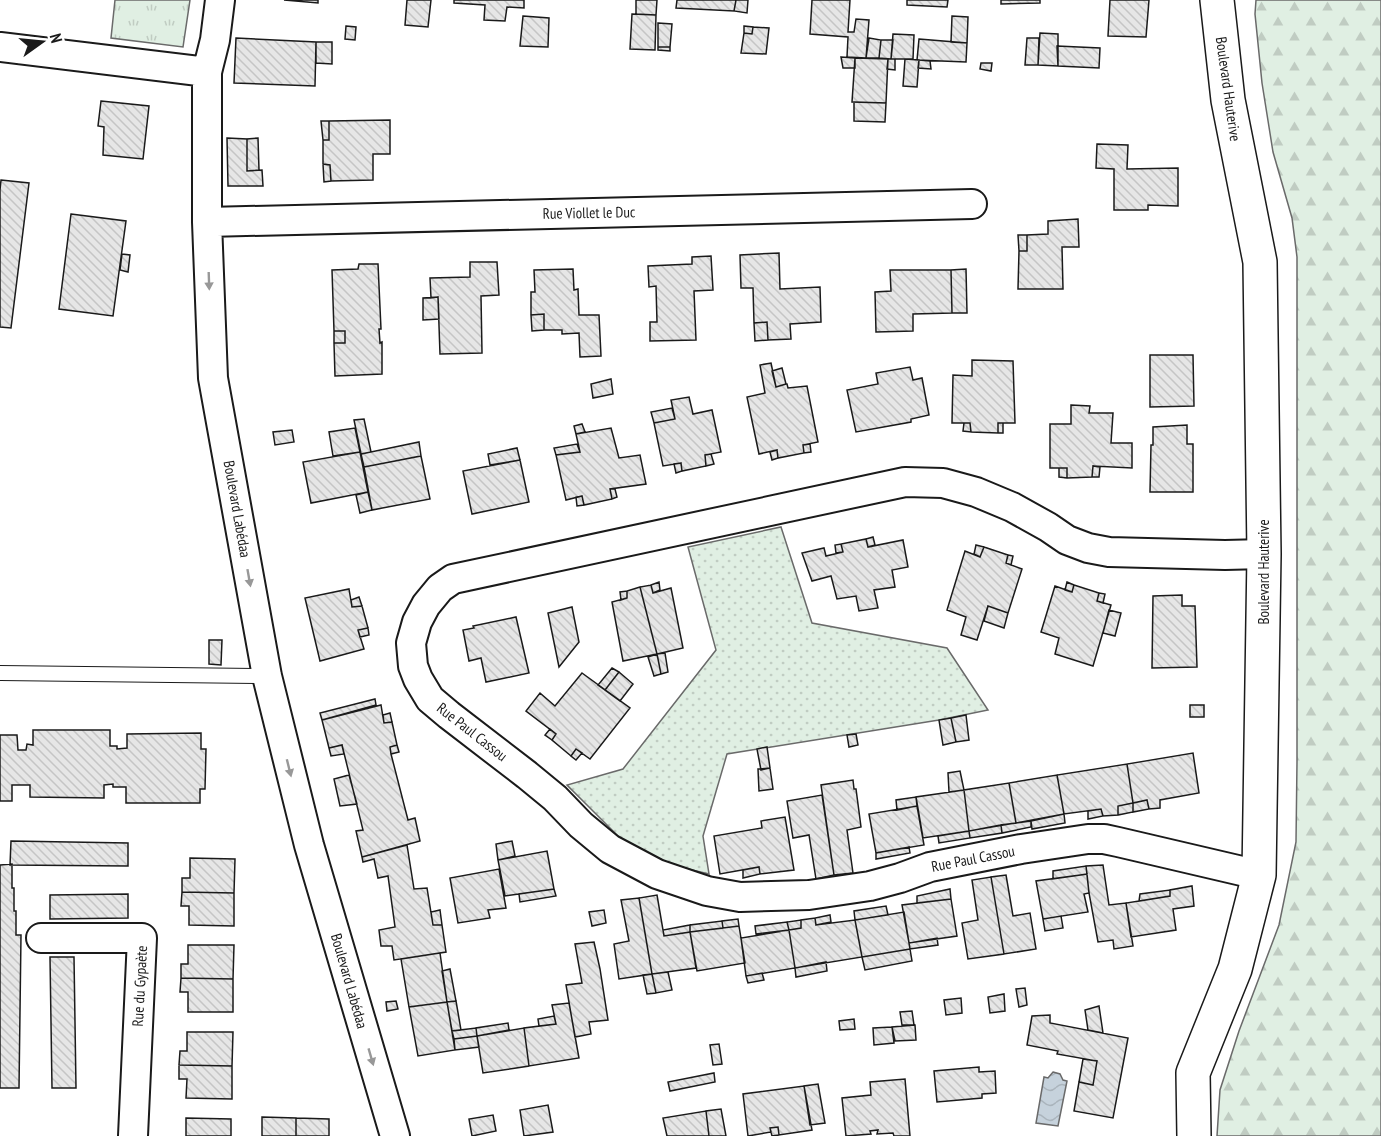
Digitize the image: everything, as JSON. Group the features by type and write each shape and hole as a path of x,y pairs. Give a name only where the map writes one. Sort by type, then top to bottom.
{"street":[{"name":"Boulevard Labédaa","path":"220,0 215,40 207,72 207,222 213,378 267,676 309,845 394,1136"},
{"name":"Boulevard Hauterive","path":"1194,1136 1194,1073 1235,969 1259,875 1264,554 1260,262 1228,100 1217,0"},
{"path":"0,47 207,72"},
{"name":"Rue Viollet le Duc","path":"207,222 972,204"},
{"name":"Rue Paul Cassou","path":"1259,875 1104,839 1088,839 1021,849 930,867 900,878 808,896 740,897 707,891 657,874 610,849 581,825 555,798 449,715 430,699 417,679 413,666 411,643 417,622 426,605 440,588 453,579 904,482 943,483 976,492 1012,507 1067,540 1089,548 1109,552 1264,554"},
{"name":"Rue du Gypaète","path":"41,938 142,938 126,1136"}],"lane":[{"path":"0,673 267,676"}],"green space":[{"path":"115,0 190,0 183,47 111,38"},
{"path":"1256,0 1381,0 1381,1136 1217,1136 1220,1090 1239,1031 1279,925 1296,842 1297,257 1292,218 1273,152 1262,83 1255,14"},
{"path":"781,527 812,623 947,648 988,710 727,754 703,836 709,874 668,863 620,838 567,785 623,769 716,650 688,547"}],"water":[{"path":"1053,1072 1060,1074 1063,1080 1067,1081 1058,1126 1036,1123 1044,1077 1048,1078"}],"building":[{"path":"284,0 318,0 318,3"},
{"path":"407,0 431,0 428,27 405,25"},
{"path":"454,0 524,0 524,8 507,7 505,21 484,20 485,5 454,3"},
{"path":"636,0 657,0 656,15 636,14"},
{"path":"677,0 736,0 734,11 676,8"},
{"path":"736,0 748,0 747,13 734,11"},
{"path":"812,0 850,0 848,32 854,32 856,19 869,20 866,58 847,57 848,37 810,34"},
{"path":"907,0 948,0 947,7 907,5"},
{"path":"1001,0 1040,0 1040,3 1001,4"},
{"path":"1110,0 1149,0 1146,37 1108,36"},
{"path":"632,14 656,15 655,50 630,49"},
{"path":"523,16 549,18 548,47 520,46"},
{"path":"952,16 968,17 967,43 951,42"},
{"path":"658,23 672,24 670,47 658,47"},
{"path":"346,26 356,27 355,40 345,39"},
{"path":"744,26 753,27 752,34 744,33"},
{"path":"753,27 769,28 766,54 741,53 744,33 752,34"},
{"path":"1040,33 1058,34 1058,66 1038,65"},
{"path":"893,34 914,35 913,59 891,59"},
{"path":"236,38 316,42 315,86 234,83"},
{"path":"869,38 881,40 879,58 866,58"},
{"path":"1027,38 1039,38 1038,65 1025,65"},
{"path":"919,39 967,43 966,62 917,60"},
{"path":"881,40 893,40 891,59 879,58"},
{"path":"316,42 332,42 332,64 316,63"},
{"path":"1057,46 1100,48 1099,68 1058,66"},
{"path":"658,47 670,47 670,51 658,50"},
{"path":"841,57 855,58 855,68 843,68"},
{"path":"855,58 888,59 886,103 852,102"},
{"path":"888,59 895,59 895,70 887,69"},
{"path":"905,59 919,60 917,87 903,86"},
{"path":"919,60 930,61 931,69 918,68"},
{"path":"981,63 992,63 991,71 980,69"},
{"path":"101,101 149,106 143,159 103,155 104,127 98,126"},
{"path":"854,102 886,103 885,122 854,121"},
{"path":"390,120 390,154 373,154 373,180 331,181 330,165 323,164 323,140 329,140 329,121"},
{"path":"321,121 329,121 329,140 323,140"},
{"path":"227,138 247,139 247,171 262,170 263,186 228,186"},
{"path":"258,138 259,170 247,171 247,139"},
{"path":"1097,144 1128,145 1127,169 1178,168 1178,206 1148,205 1148,210 1114,210 1114,169 1096,168"},
{"path":"323,164 330,165 331,181 324,182"},
{"path":"1,180 29,183 11,328 0,327"},
{"path":"71,214 126,221 113,316 59,309"},
{"path":"1078,219 1079,247 1062,247 1063,289 1018,289 1019,251 1027,251 1027,235 1048,234 1048,221"},
{"path":"1018,235 1027,235 1027,251 1019,251"},
{"path":"779,253 780,289 820,287 821,322 790,324 791,339 768,340 767,322 754,323 753,288 741,288 740,255"},
{"path":"122,254 130,255 128,272 120,270"},
{"path":"711,256 713,290 694,291 696,340 650,341 650,322 657,322 656,286 649,287 648,266 692,264 692,257"},
{"path":"470,262 497,262 499,295 481,296 482,353 440,354 438,297 431,298 430,278 470,277"},
{"path":"359,264 378,264 382,374 335,376 334,343 345,343 345,331 334,331 332,270 358,269"},
{"path":"573,269 574,290 578,289 579,315 599,315 601,356 580,357 579,333 562,334 562,330 544,330 544,314 531,315 531,292 535,292 534,270"},
{"path":"966,269 967,313 952,313 951,270"},
{"path":"890,270 951,270 952,313 913,314 913,331 876,332 875,292 891,291"},
{"path":"438,297 439,319 423,320 423,298"},
{"path":"544,314 544,330 532,331 531,315"},
{"path":"767,322 768,340 755,341 754,323"},
{"path":"334,331 345,331 345,343 334,343"},
{"path":"1150,355 1193,355 1194,406 1150,407"},
{"path":"972,360 1013,361 1015,423 998,423 998,433 971,432 970,423 952,423 953,375 972,376"},
{"path":"771,363 776,387 786,384 788,388 807,386 818,442 803,445 804,453 778,458 777,450 759,454 747,397 765,393 760,365"},
{"path":"910,367 913,380 922,378 929,415 911,419 911,422 856,432 847,390 878,384 876,373"},
{"path":"782,368 786,384 776,387 772,371"},
{"path":"611,379 613,394 593,398 591,384"},
{"path":"689,397 693,414 712,410 721,452 705,455 706,466 682,471 681,463 663,466 654,423 675,419 671,400"},
{"path":"1071,405 1090,406 1089,413 1113,413 1111,443 1132,443 1132,468 1093,466 1092,477 1067,478 1067,468 1050,468 1050,424 1071,424"},
{"path":"672,408 675,419 654,423 651,412"},
{"path":"364,419 371,452 361,454 354,420"},
{"path":"964,423 970,423 971,432 963,431"},
{"path":"998,423 1003,423 1003,433 998,433"},
{"path":"582,424 585,432 576,434 574,426"},
{"path":"1187,425 1187,444 1193,444 1193,492 1150,492 1153,427"},
{"path":"355,428 360,452 333,456 329,432"},
{"path":"611,428 619,458 640,455 646,484 610,489 612,499 584,505 582,496 566,500 556,455 580,452 576,434"},
{"path":"292,430 294,442 275,445 273,432"},
{"path":"419,442 421,456 364,467 361,454"},
{"path":"577,444 580,452 556,455 554,448"},
{"path":"810,444 811,452 804,453 803,445"},
{"path":"517,448 520,460 490,465 488,454"},
{"path":"777,450 778,458 772,460 770,452"},
{"path":"360,452 368,492 311,503 303,462"},
{"path":"711,454 714,464 706,466 705,455"},
{"path":"421,456 430,499 372,510 364,467"},
{"path":"520,460 529,502 472,514 463,471"},
{"path":"681,463 682,471 676,473 674,464"},
{"path":"1093,466 1100,467 1099,477 1092,477"},
{"path":"1059,468 1067,468 1067,478 1059,477"},
{"path":"610,489 615,489 617,497 612,499"},
{"path":"368,492 372,510 360,513 356,495"},
{"path":"582,496 584,505 577,506 576,497"},
{"path":"873,537 875,545 868,547 866,539"},
{"path":"866,539 868,547 903,540 908,567 892,570 895,587 874,590 878,608 859,611 856,596 837,599 831,576 812,581 802,553 824,548 826,556 843,552 841,544"},
{"path":"841,544 843,552 836,553 835,545"},
{"path":"976,545 984,547 980,557 974,554"},
{"path":"984,547 1008,555 1006,563 1022,569 1008,613 988,606 977,640 961,635 966,617 947,610 965,551 980,557"},
{"path":"1008,555 1013,556 1011,565 1006,563"},
{"path":"659,582 660,590 653,593 651,585"},
{"path":"1067,582 1074,585 1072,592 1065,590"},
{"path":"651,585 653,593 671,588 683,648 657,654 640,587"},
{"path":"1074,585 1099,593 1097,601 1111,605 1093,666 1055,654 1059,638 1041,632 1055,586 1072,592"},
{"path":"640,587 657,654 623,661 612,602 627,598 627,591"},
{"path":"349,589 352,607 362,606 368,628 358,630 364,649 320,661 305,598"},
{"path":"627,591 627,598 621,600 620,592"},
{"path":"1099,593 1105,594 1103,603 1097,601"},
{"path":"1182,595 1182,606 1195,606 1197,667 1152,668 1153,596"},
{"path":"359,597 362,606 352,607 351,600"},
{"path":"988,606 1008,613 1004,628 984,621"},
{"path":"572,607 579,642 559,667 548,613"},
{"path":"1109,610 1121,613 1115,636 1103,633"},
{"path":"516,617 529,673 486,682 481,658 469,661 463,630"},
{"path":"368,628 369,635 360,637 358,630"},
{"path":"209,640 222,640 221,665 209,664"},
{"path":"665,653 668,672 661,674 657,654"},
{"path":"657,654 661,674 654,676 648,657"},
{"path":"612,668 619,672 605,690 598,685"},
{"path":"619,672 633,684 620,701 605,690"},
{"path":"582,673 630,708 590,759 576,749 571,756 552,740 556,734 526,711 540,693 555,706"},
{"path":"375,699 376,705 322,720 320,713"},
{"path":"381,705 384,723 392,722 397,745 390,747 391,754 408,820 415,818 420,841 362,857 356,831 363,830 342,745 329,748 322,720"},
{"path":"1190,705 1204,705 1204,717 1190,717"},
{"path":"390,713 392,722 384,723 383,715"},
{"path":"966,715 969,740 956,742 951,718"},
{"path":"951,718 956,742 943,745 939,720"},
{"path":"550,729 556,734 552,740 545,735"},
{"path":"33,730 110,730 110,746 117,746 117,749 127,748 127,734 201,733 201,749 206,749 205,789 200,789 200,803 126,803 126,787 113,787 113,784 104,785 104,798 30,797 30,785 12,785 12,801 0,801 0,735 17,735 18,750 26,750 27,744 33,745"},
{"path":"856,734 858,745 849,747 847,735"},
{"path":"342,745 344,754 331,756 329,748"},
{"path":"397,745 399,752 391,754 390,747"},
{"path":"767,747 770,768 761,770 757,749"},
{"path":"576,749 582,753 576,760 571,756"},
{"path":"1193,753 1199,793 1160,800 1160,808 1149,809 1147,800 1133,803 1127,764"},
{"path":"1127,764 1133,803 1118,806 1118,815 1103,816 1101,809 1064,814 1057,775"},
{"path":"770,768 773,789 759,791 758,769"},
{"path":"960,771 964,790 949,792 948,773"},
{"path":"349,775 357,804 340,806 334,779"},
{"path":"1057,775 1064,814 1016,823 1009,783"},
{"path":"853,780 861,827 847,830 853,873 834,875 821,785"},
{"path":"1009,783 1016,823 969,831 964,790"},
{"path":"964,790 969,831 923,838 916,797"},
{"path":"822,795 834,875 816,879 809,835 793,838 787,801"},
{"path":"916,797 917,806 897,810 896,800"},
{"path":"1147,800 1149,809 1133,812 1133,803"},
{"path":"1133,803 1133,812 1118,815 1118,806"},
{"path":"917,806 924,845 876,853 869,814"},
{"path":"1101,809 1103,816 1088,819 1088,811"},
{"path":"1064,814 1065,823 1032,829 1031,821"},
{"path":"785,817 794,870 760,874 759,867 720,874 714,836 762,828 761,821"},
{"path":"1031,821 1031,827 1002,833 1001,825"},
{"path":"1001,825 1002,833 970,838 969,831"},
{"path":"969,831 970,838 939,843 938,836"},
{"path":"11,841 128,843 128,866 10,865"},
{"path":"512,841 515,856 498,860 496,844"},
{"path":"407,845 414,889 427,888 433,925 442,925 446,952 394,960 392,946 381,946 379,930 395,927 388,876 378,878 374,859 363,862 362,857"},
{"path":"909,847 910,853 876,859 876,853"},
{"path":"547,851 554,889 505,896 498,860"},
{"path":"190,858 235,859 234,893 182,892 182,878 190,878"},
{"path":"12,864 16,935 21,935 19,1088 0,1088 0,865"},
{"path":"1103,865 1109,905 1126,903 1133,946 1114,949 1113,940 1098,942 1086,866"},
{"path":"1086,866 1087,874 1053,879 1053,871"},
{"path":"759,867 760,874 743,878 743,870"},
{"path":"499,869 506,908 488,910 490,918 458,923 450,878"},
{"path":"1087,874 1089,893 1084,894 1088,912 1043,919 1036,881"},
{"path":"1006,875 1013,916 1030,913 1036,949 1004,954 991,877"},
{"path":"991,877 1004,954 968,959 962,923 978,920 972,880"},
{"path":"1192,886 1194,906 1173,909 1176,930 1131,937 1126,903 1170,896 1170,890"},
{"path":"554,889 556,896 520,902 519,894"},
{"path":"950,889 951,899 917,903 917,896"},
{"path":"1170,890 1170,896 1139,901 1140,894"},
{"path":"182,892 234,893 234,926 189,925 189,906 181,906"},
{"path":"128,894 128,918 50,919 50,895"},
{"path":"657,895 664,936 690,932 696,968 652,974 639,898"},
{"path":"639,898 652,974 619,979 614,944 629,941 621,900"},
{"path":"951,899 957,936 909,943 902,905"},
{"path":"886,906 888,915 855,920 854,911"},
{"path":"440,910 442,925 433,925 431,912"},
{"path":"604,910 606,923 592,926 589,912"},
{"path":"904,912 910,949 862,957 855,920"},
{"path":"830,915 831,922 816,925 815,918"},
{"path":"1061,916 1063,928 1045,931 1043,919"},
{"path":"815,918 816,925 855,920 862,957 795,968 789,930 801,928 801,920"},
{"path":"738,919 739,926 723,928 722,921"},
{"path":"801,920 801,928 789,930 787,922"},
{"path":"722,921 723,928 690,932 690,925"},
{"path":"787,922 789,930 756,934 755,926"},
{"path":"690,925 690,932 664,936 663,930"},
{"path":"739,926 745,963 697,971 690,932"},
{"path":"789,930 795,968 746,976 741,938"},
{"path":"937,938 938,945 910,949 909,943"},
{"path":"594,942 608,1020 589,1022 591,1034 575,1037 566,985 582,983 575,944"},
{"path":"188,945 234,945 233,979 181,978 181,964 188,964"},
{"path":"910,949 912,961 865,970 862,957"},
{"path":"440,953 447,1002 409,1007 401,959"},
{"path":"50,957 74,957 76,1088 52,1088"},
{"path":"826,962 827,971 796,977 795,968"},
{"path":"450,969 456,1001 447,1002 442,971"},
{"path":"668,972 672,990 656,993 652,974"},
{"path":"762,973 764,980 748,983 746,976"},
{"path":"652,974 656,993 647,994 643,975"},
{"path":"181,978 233,979 233,1012 188,1012 188,992 180,992"},
{"path":"1025,988 1027,1005 1019,1007 1016,989"},
{"path":"1004,994 1005,1011 990,1013 988,997"},
{"path":"961,998 962,1013 946,1015 944,1000"},
{"path":"396,1001 398,1009 387,1011 386,1002"},
{"path":"456,1001 461,1030 452,1031 447,1002"},
{"path":"447,1002 455,1050 418,1056 409,1007"},
{"path":"569,1003 579,1058 529,1066 524,1028 556,1024 552,1005"},
{"path":"1099,1006 1103,1033 1088,1030 1085,1010"},
{"path":"912,1011 914,1025 902,1025 900,1012"},
{"path":"1050,1015 1050,1023 1128,1038 1113,1118 1074,1111 1079,1082 1093,1085 1097,1061 1057,1054 1058,1051 1027,1045 1032,1016"},
{"path":"554,1016 556,1024 539,1026 538,1019"},
{"path":"854,1019 855,1029 840,1030 839,1021"},
{"path":"508,1023 509,1030 477,1036 476,1028"},
{"path":"915,1025 916,1040 895,1041 892,1027"},
{"path":"892,1027 894,1043 874,1045 873,1028"},
{"path":"476,1028 477,1036 454,1039 452,1031"},
{"path":"524,1028 529,1066 483,1073 477,1036"},
{"path":"187,1032 233,1032 232,1066 179,1065 180,1051 187,1051"},
{"path":"477,1036 479,1047 455,1050 454,1039"},
{"path":"719,1044 722,1064 713,1065 710,1045"},
{"path":"1083,1059 1097,1061 1093,1085 1079,1082"},
{"path":"179,1065 232,1066 232,1099 186,1098 187,1079 179,1079"},
{"path":"979,1067 979,1072 995,1071 996,1093 982,1094 982,1098 937,1102 934,1071"},
{"path":"714,1073 715,1082 670,1091 668,1082"},
{"path":"905,1079 910,1136 894,1136 893,1133 877,1134 878,1130 870,1131 871,1134 846,1136 842,1098 871,1095 870,1082"},
{"path":"818,1084 825,1123 810,1125 804,1086"},
{"path":"804,1086 812,1130 779,1135 778,1127 770,1128 771,1132 748,1136 743,1094"},
{"path":"548,1105 553,1132 524,1136 520,1110"},
{"path":"721,1109 726,1136 709,1136 706,1111"},
{"path":"706,1111 709,1136 667,1136 663,1118"},
{"path":"493,1115 496,1131 472,1136 469,1119"},
{"path":"262,1117 296,1118 296,1136 262,1136"},
{"path":"186,1118 231,1119 231,1136 186,1136"},
{"path":"296,1118 329,1119 329,1136 296,1136"},
{"path":"778,1127 779,1135 772,1136 770,1128"}]}
